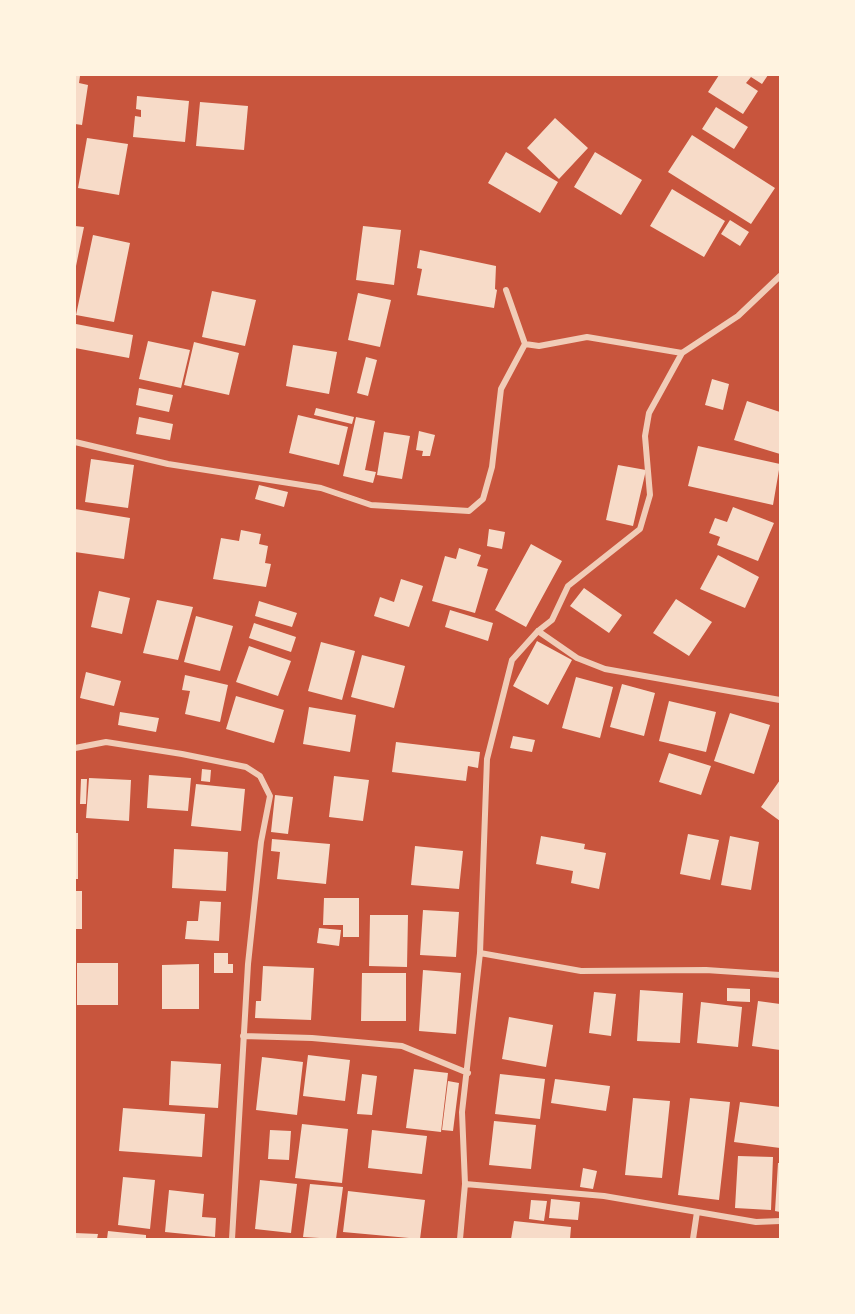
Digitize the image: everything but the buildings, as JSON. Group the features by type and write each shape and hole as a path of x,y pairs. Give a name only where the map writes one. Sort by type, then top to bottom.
{"street":[{"path":"460,1239 465,1184 462,1112 480,953 487,759 512,660 538,630 552,620 568,586 640,530 650,495 645,436 649,413 682,353 738,316 780,276"},
{"path":"75,442 168,464 321,488 371,505 469,511 483,499 492,468 501,389 525,344 506,290"},
{"path":"525,344 539,346 587,337 682,353"},
{"path":"538,630 577,658 605,669 780,700"},
{"path":"75,748 106,742 246,767 260,776 270,796 261,842 243,1036 232,1239"},
{"path":"480,953 581,971 706,970 780,975"},
{"path":"243,1036 312,1038 402,1046 468,1073"},
{"path":"465,1184 604,1196 756,1222 780,1221"},
{"path":"693,1239 697,1212"}]}
